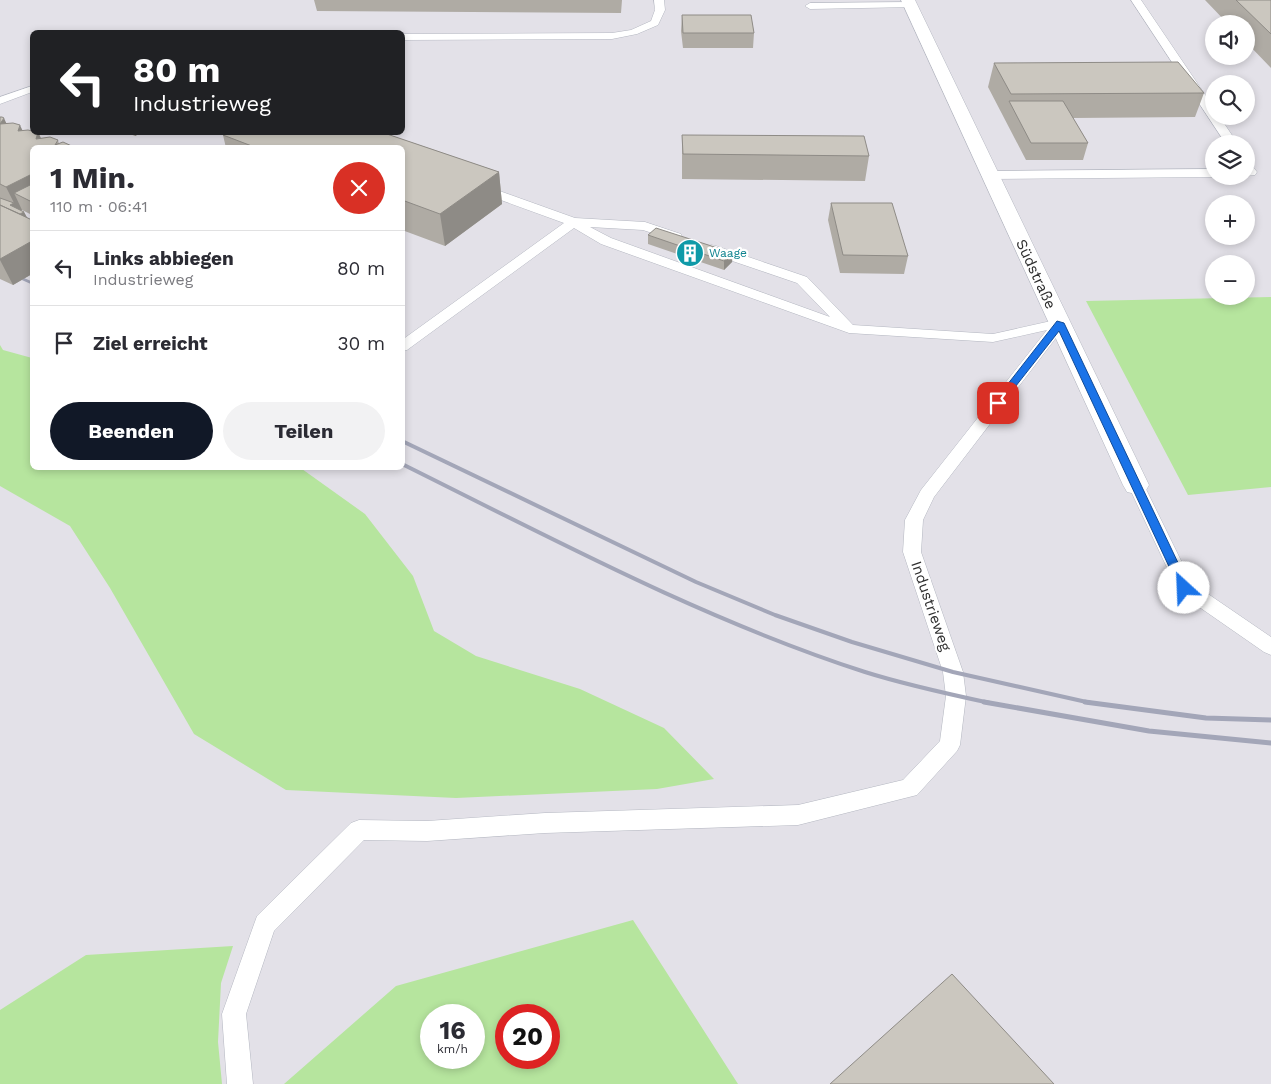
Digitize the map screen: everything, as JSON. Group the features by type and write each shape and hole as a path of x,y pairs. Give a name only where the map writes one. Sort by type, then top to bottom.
{"street":[{"name":"Südstraße","path":"910,2 1136,485"}],"lane":[{"path":"405,37 612,36 634,32 655,23 660,10 659,0"},
{"path":"1136,0 1226,135"},
{"path":"810,6 910,2"},
{"path":"0,101 30,90"},
{"path":"990,175 1205,173"},
{"path":"466,182 573,222 606,240 849,329 993,338 1060,323"},
{"path":"405,345 573,222 645,226 802,280 849,329"},
{"name":"Industrieweg","path":"240,1084 234,1014 265,924 359,830 427,831 545,823 798,815 909,788 950,745 956,696 954,672 912,552 914,520 927,494 1060,323"},
{"name":"Südstraße","path":"1136,485 1184,588 1271,647"}],"shaded area":[{"path":"0,0 1271,0 1271,1084 0,1084"}],"green space":[{"path":"1255,297 1271,297 1271,487 1188,495 1086,301 1205,298 1205,305 1255,305"},
{"path":"0,345 3,350 30,357 30,470 303,470 365,514 413,576 434,631 476,656 580,689 664,728 714,779 657,789 456,798 286,790 194,734 110,588 70,526 0,486"},
{"path":"633,920 738,1084 284,1084 396,986"},
{"path":"233,946 221,983 218,1042 222,1084 0,1084 0,1010 86,955"}],"building":[{"path":"1236,0 1271,0 1271,34 1255,18 1255,15 1251,15"},
{"path":"682,15 751,15 754,33 683,33"},
{"path":"1178,62 1204,93 1011,94 994,63"},
{"path":"1009,101 1063,101 1088,143 1031,143"},
{"path":"13,123 20,125 18,131 30,130 30,135 37,135 36,139 50,137 58,140 55,145 30,145 30,175 6,187 0,184 0,124"},
{"path":"223,135 390,135 499,172 440,214 405,201 405,145 249,145"},
{"path":"682,135 864,136 869,156 683,154"},
{"path":"63,142 70,145 55,145"},
{"path":"30,185 30,201 14,193"},
{"path":"0,198 14,203 10,205 24,212 20,214 0,205"},
{"path":"831,203 892,203 908,256 843,255"},
{"path":"0,205 30,219 30,242 0,259"},
{"path":"656,228 733,253 724,261 648,235"},
{"path":"952,974 1054,1084 830,1084"}],"railway":[{"path":"23,279 30,282"},
{"path":"405,442 696,582 775,615 852,642 953,672 1089,702"},
{"path":"405,466 630,577 746,628 865,672 943,693 990,703"},
{"path":"984,702 1149,731 1271,743"},
{"path":"1089,702 1206,718 1271,720"}],"place":[{"name":"Waage","path":"690,253"}],"route":[{"path":"998,403 1060,323 1184,588"}]}
